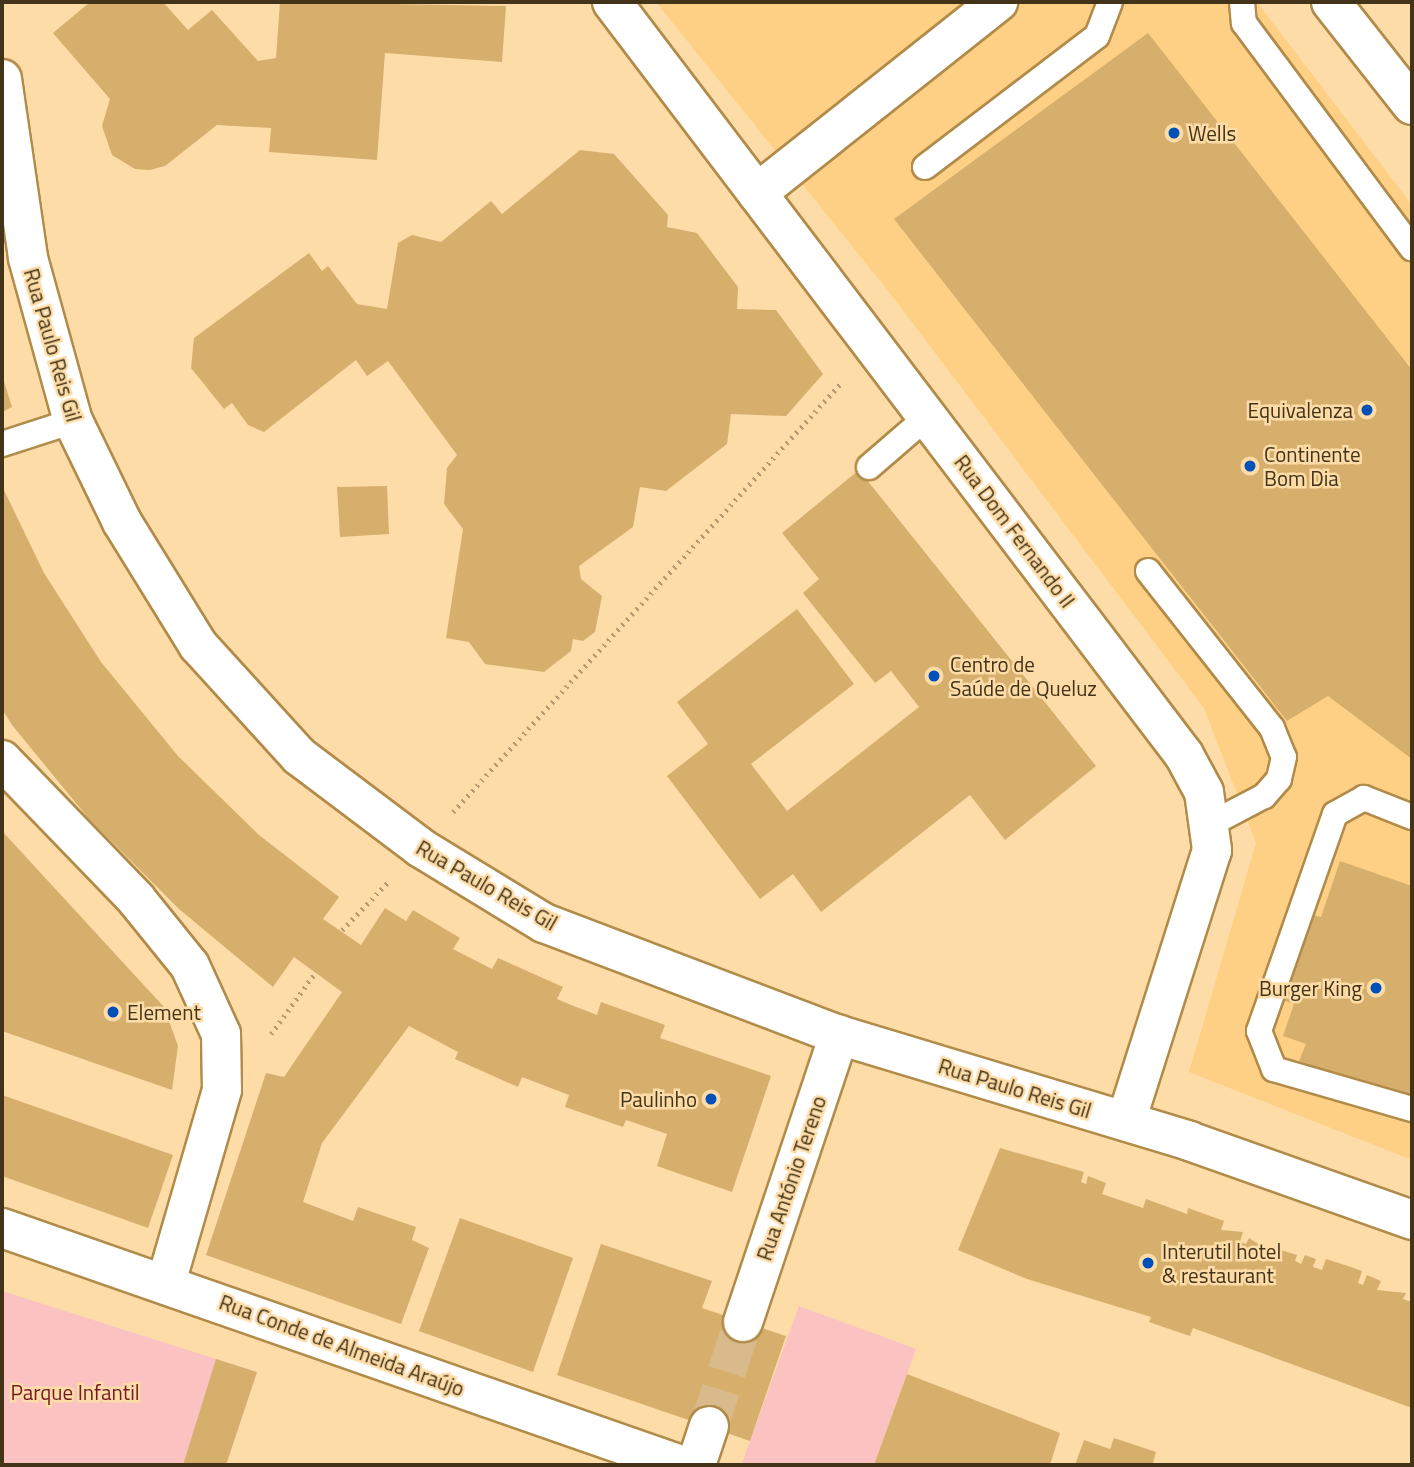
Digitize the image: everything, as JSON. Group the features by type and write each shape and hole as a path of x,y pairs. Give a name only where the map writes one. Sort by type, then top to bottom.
{"street":[{"name":"Rua Dom Fernando II","path":"612,2 1184,755 1204,792 1211,824 1212,850 1126,1121"},
{"path":"757,194 998,2"},
{"path":"1331,2 1412,105"},
{"name":"Rua Paulo Reis Gil","path":"2,79 29,258 73,421 122,522 198,645 299,756 421,848 544,923 839,1035 1126,1121 1412,1220"},
{"path":"2,760 136,899 190,966 221,1034 222,1090 166,1283"},
{"name":"Rua António Tereno","path":"743,1322 839,1035"},
{"name":"Rua Conde de Almeida Araújo","path":"2,1228 166,1283 681,1465"},
{"path":"696,1465 709,1426"}],"lane":[{"path":"925,167 1097,36 1110,2"},
{"path":"1242,2 1244,23 1412,248"},
{"path":"869,467 928,416"},
{"path":"2,444 73,421"},
{"path":"1149,571 1272,728 1284,757 1279,779 1264,796 1211,824"},
{"path":"1412,817 1364,798 1335,814 1259,1031 1274,1069 1412,1109"}],"path":[{"path":"342,930 421,848 875,346"}],"shaded area":[{"path":"656,2 1257,2 1412,205 1412,1160 1189,1072 1256,843 1204,708 889,292"}],"green space":[{"name":"Parque Infantil","path":"2,1291 257,1372 226,1465 2,1465"},
{"path":"799,1306 916,1349 874,1465 742,1463"}],"building":[{"path":"90,2 163,2 188,30 212,10 258,61 276,58 280,2 506,6 502,62 385,53 377,160 269,152 271,128 217,125 165,166 150,170 135,169 112,155 102,126 110,99 53,33"},
{"name":"Continente Bom Dia","path":"1148,33 1412,370 1412,759 1328,696 1287,721 894,219"},
{"path":"580,150 614,154 668,215 667,227 697,233 738,287 737,309 776,310 823,374 786,416 731,414 727,444 666,491 640,487 633,527 579,566 581,579 602,596 595,632 583,641 573,639 571,651 544,672 485,664 469,642 446,638 463,529 444,504 447,468 457,455 388,361 367,376 356,360 264,432 248,425 232,403 224,409 191,368 194,338 309,253 322,271 328,266 357,304 387,309 398,243 412,235 441,242 491,201 502,214"},
{"path":"2,375 12,407 2,412"},
{"path":"859,470 1096,766 1005,840 970,795 821,912 793,874 760,899 667,776 708,744 677,702 797,609 854,684 751,764 787,811 919,707 891,671 875,683 803,593 819,579 782,533"},
{"path":"2,486 44,573 101,662 178,756 259,835 339,897 323,919 361,945 385,908 406,921 413,910 460,938 453,949 492,969 498,958 563,987 557,999 597,1015 601,1002 665,1025 660,1038 771,1076 732,1192 657,1166 667,1134 626,1120 623,1127 565,1107 569,1095 522,1077 518,1087 455,1059 458,1052 409,1026 322,1143 303,1202 353,1221 358,1207 416,1227 412,1240 429,1248 401,1324 206,1255 266,1073 284,1077 342,992 294,957 273,987 179,909 89,819 12,725 2,709"},
{"path":"387,486 389,534 340,537 337,487"},
{"path":"2,831 164,1007 178,1046 172,1090 2,1031"},
{"path":"1340,861 1412,886 1412,1100 1299,1061 1306,1044 1283,1036 1294,1004 1279,999 1309,914 1321,917"},
{"path":"2,1095 173,1155 148,1228 2,1176"},
{"path":"1000,1148 1084,1172 1081,1182 1086,1184 1088,1176 1106,1183 1102,1194 1143,1208 1146,1199 1187,1214 1188,1208 1224,1221 1221,1230 1243,1232 1240,1242 1246,1244 1249,1238 1274,1254 1281,1250 1297,1255 1295,1261 1301,1264 1305,1255 1316,1259 1313,1267 1322,1270 1326,1259 1362,1271 1358,1283 1363,1285 1367,1275 1381,1281 1377,1290 1406,1293 1403,1299 1412,1302 1412,1408 1193,1328 1190,1336 1169,1329 1149,1322 1151,1317 1027,1279 958,1250"},
{"path":"460,1218 573,1258 533,1372 419,1331"},
{"path":"601,1244 712,1281 702,1308 786,1336 750,1441 557,1375"},
{"path":"216,1359 257,1372 226,1465 183,1465"},
{"path":"907,1374 1060,1433 1050,1465 874,1465"},
{"path":"1114,1438 1156,1452 1153,1463 1159,1465 1075,1465 1084,1440 1110,1449"}],"tunnel":[{"path":"709,1426 743,1322"}],"place":[{"name":"Wells","path":"1174,133"},
{"name":"Equivalenza","path":"1367,410"},
{"name":"Continente Bom Dia","path":"1250,466"},
{"name":"Centro de Saúde de Queluz","path":"934,676"},
{"name":"Burger King","path":"1376,988"},
{"name":"Element","path":"113,1012"},
{"name":"Paulinho","path":"711,1099"},
{"name":"Interutil hotel & restaurant","path":"1148,1263"}]}
